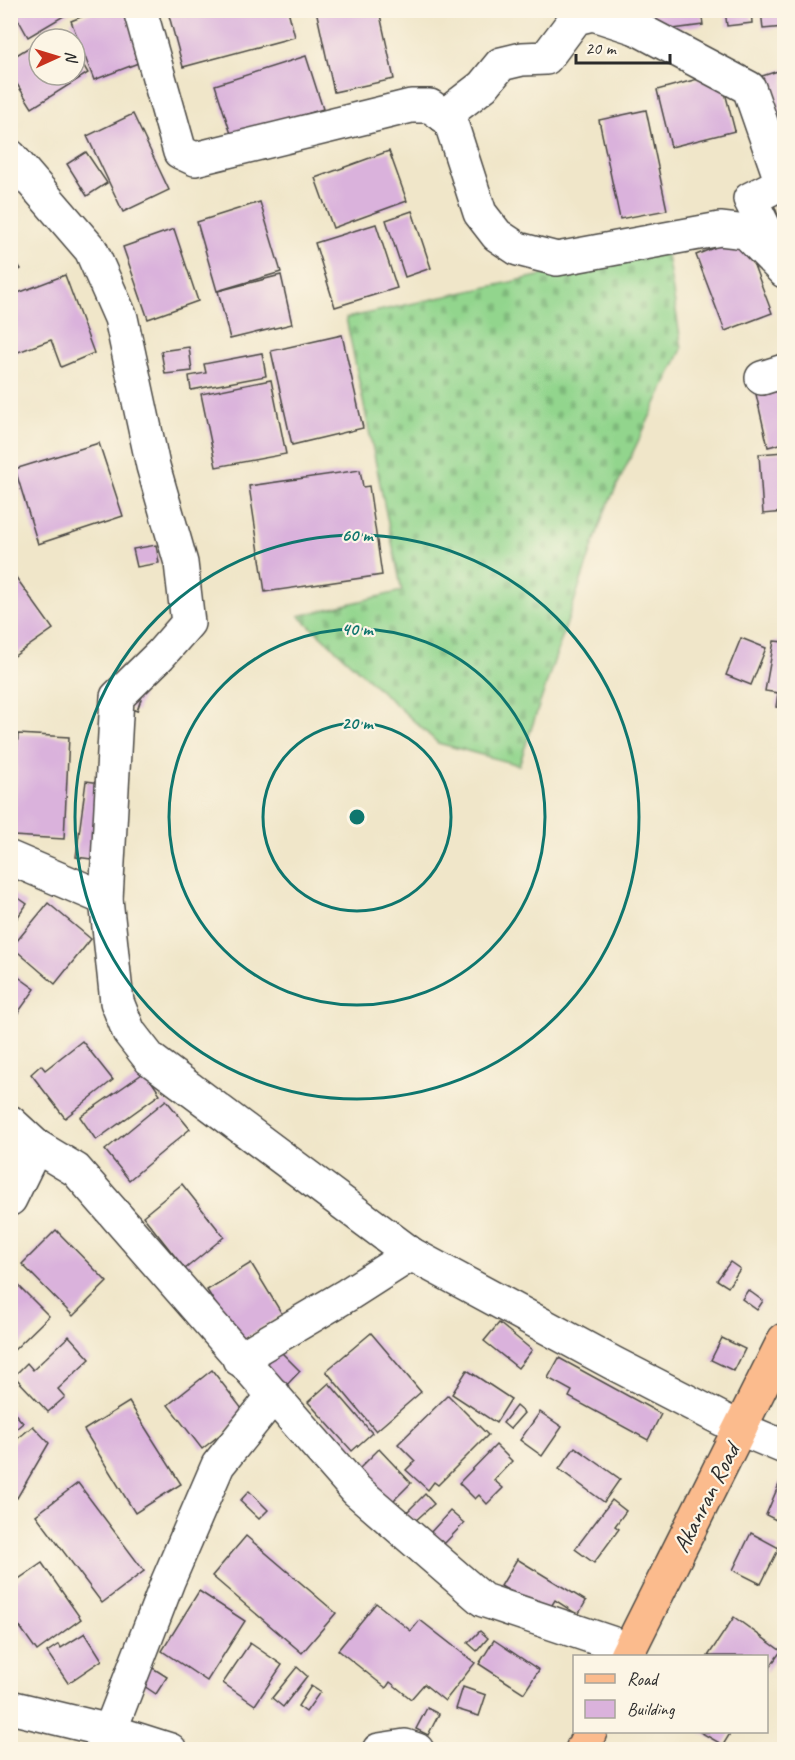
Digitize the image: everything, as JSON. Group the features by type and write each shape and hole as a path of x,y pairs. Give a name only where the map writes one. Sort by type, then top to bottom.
{"main road":[{"name":"Akanran Road","path":"627,1653 784,1340"},
{"path":"582,1749 589,1733"}],"street":[{"path":"140,10 180,152 195,159 411,105 430,106 450,120 480,213 497,235 518,249 557,259 720,229 746,232 784,269"},
{"path":"444,116 483,86 501,64 522,59 546,58 576,18 593,14 636,19 749,88 782,183 750,199 784,269"},
{"path":"10,156 91,250 122,318 153,466 181,563 188,623 160,655 117,697 106,898 117,1002 129,1032 150,1059 411,1254 613,1363 741,1429 784,1447"},
{"path":"10,858 106,898"},
{"path":"10,1122 36,1146 76,1170 356,1490 483,1600 627,1653"},
{"path":"10,1199 36,1146"},
{"path":"239,1359 411,1254"},
{"path":"105,1740 168,1581 218,1465 274,1395"},
{"path":"10,1707 105,1740 170,1749"},
{"path":"379,1749 405,1746 417,1749"}],"green space":[{"path":"666,248 682,349 604,513 519,765 438,743 299,616 402,591 346,318"}],"building":[{"path":"13,10 74,10 45,27 27,27 27,35"},
{"path":"98,10 127,10 146,60 94,80 87,62 87,27 73,27 71,21"},
{"path":"173,10 288,10 295,37 183,67 168,12"},
{"path":"316,10 379,10 394,79 334,92"},
{"path":"647,10 701,10 703,25 650,32"},
{"path":"725,10 751,10 752,23 727,26"},
{"path":"761,10 784,10 784,27 763,29"},
{"path":"27,48 27,87 66,87 32,108 10,73 10,59"},
{"path":"306,56 323,109 232,137 215,85"},
{"path":"784,69 784,162 759,77"},
{"path":"720,73 735,131 671,147 657,90"},
{"path":"646,110 667,210 620,219 599,120"},
{"path":"133,114 169,190 123,212 87,136"},
{"path":"389,151 407,201 333,228 315,178"},
{"path":"86,152 107,183 87,196 67,164"},
{"path":"784,198 784,226 782,227 773,202"},
{"path":"260,202 281,272 217,291 197,222"},
{"path":"412,211 431,268 405,277 386,220"},
{"path":"376,224 397,288 335,307 315,243"},
{"path":"174,229 198,301 148,319 123,247"},
{"path":"743,236 772,313 725,331 696,255"},
{"path":"10,253 21,269 10,276"},
{"path":"65,275 94,353 61,367 51,340 10,355 10,296"},
{"path":"281,275 292,324 230,339 218,291"},
{"path":"342,335 363,428 292,445 271,351"},
{"path":"189,347 192,371 165,374 161,351"},
{"path":"262,353 266,376 191,390 189,376 206,373 204,364"},
{"path":"271,380 286,454 216,467 201,394"},
{"path":"784,383 784,443 768,447 755,390"},
{"path":"99,443 123,516 38,544 15,469"},
{"path":"784,452 784,512 763,514 759,454"},
{"path":"360,470 363,487 369,486 382,575 265,592 249,486"},
{"path":"156,545 159,563 137,567 133,549"},
{"path":"10,569 53,629 10,659"},
{"path":"741,638 766,648 751,685 726,675"},
{"path":"774,641 784,642 784,708 776,707 778,693 765,691"},
{"path":"134,694 142,696 137,711 129,708"},
{"path":"18,734 69,737 64,839 13,836"},
{"path":"86,781 108,784 99,860 76,857"},
{"path":"10,892 27,904 10,928"},
{"path":"48,903 91,939 55,984 12,947"},
{"path":"10,971 35,989 10,1024"},
{"path":"82,1041 113,1080 65,1118 31,1074 41,1065 45,1070"},
{"path":"145,1072 160,1094 96,1140 80,1117"},
{"path":"166,1100 190,1129 129,1180 105,1150"},
{"path":"182,1184 224,1237 185,1269 143,1216"},
{"path":"56,1230 107,1282 73,1316 22,1264"},
{"path":"730,1262 740,1269 728,1287 717,1280"},
{"path":"251,1263 282,1314 239,1342 207,1290"},
{"path":"10,1277 49,1316 10,1354"},
{"path":"748,1290 763,1301 757,1310 742,1299"},
{"path":"499,1323 532,1350 518,1368 484,1341"},
{"path":"371,1333 421,1392 376,1431 326,1371"},
{"path":"69,1336 90,1359 58,1389 65,1397 48,1412 14,1376 27,1363 33,1370"},
{"path":"722,1338 745,1349 734,1371 711,1360"},
{"path":"272,1343 300,1371 284,1388 256,1359"},
{"path":"559,1358 661,1414 648,1440 569,1397 572,1391 548,1378"},
{"path":"212,1370 246,1414 202,1449 168,1405"},
{"path":"467,1370 511,1399 496,1423 452,1394"},
{"path":"329,1383 372,1433 352,1451 308,1402"},
{"path":"448,1395 488,1435 438,1485 434,1482 428,1490 406,1470 415,1461 398,1444"},
{"path":"129,1402 181,1484 135,1513 84,1430"},
{"path":"516,1406 524,1413 510,1429 503,1423"},
{"path":"10,1408 23,1423 10,1434"},
{"path":"540,1412 562,1427 542,1456 520,1440"},
{"path":"33,1426 49,1443 17,1498 10,1491 10,1445"},
{"path":"496,1445 512,1461 494,1480 503,1488 487,1504 479,1495 475,1499 459,1483"},
{"path":"575,1447 620,1479 604,1502 559,1469"},
{"path":"379,1449 411,1483 390,1504 358,1470"},
{"path":"780,1482 784,1484 784,1500 776,1520 766,1515"},
{"path":"78,1483 144,1571 102,1603 36,1515"},
{"path":"249,1491 268,1510 259,1519 240,1501"},
{"path":"425,1494 434,1504 414,1522 406,1513"},
{"path":"612,1500 626,1511 615,1526 619,1529 594,1563 575,1549"},
{"path":"450,1511 464,1523 443,1545 430,1533"},
{"path":"751,1533 779,1548 761,1584 733,1570"},
{"path":"246,1536 336,1613 302,1653 212,1576"},
{"path":"517,1559 586,1601 578,1615 555,1600 547,1613 501,1586"},
{"path":"42,1563 81,1619 37,1651 10,1613 10,1585"},
{"path":"199,1591 245,1621 207,1681 162,1651"},
{"path":"376,1603 411,1631 420,1620 475,1663 445,1701 424,1684 411,1699 390,1682 386,1688 338,1650"},
{"path":"734,1617 781,1651 768,1669 768,1655 709,1655"},
{"path":"480,1631 488,1638 477,1651 468,1643"},
{"path":"85,1633 102,1660 68,1683 47,1652 59,1644 61,1648"},
{"path":"494,1640 539,1670 524,1693 479,1664"},
{"path":"250,1643 282,1665 255,1705 223,1683"},
{"path":"148,1665 167,1677 156,1694 138,1682"},
{"path":"297,1667 307,1676 283,1707 272,1698"},
{"path":"311,1686 320,1692 306,1712 298,1706"},
{"path":"463,1687 486,1695 479,1716 456,1709"},
{"path":"427,1708 439,1714 428,1735 416,1729"},
{"path":"702,1733 730,1733 723,1745"}]}
